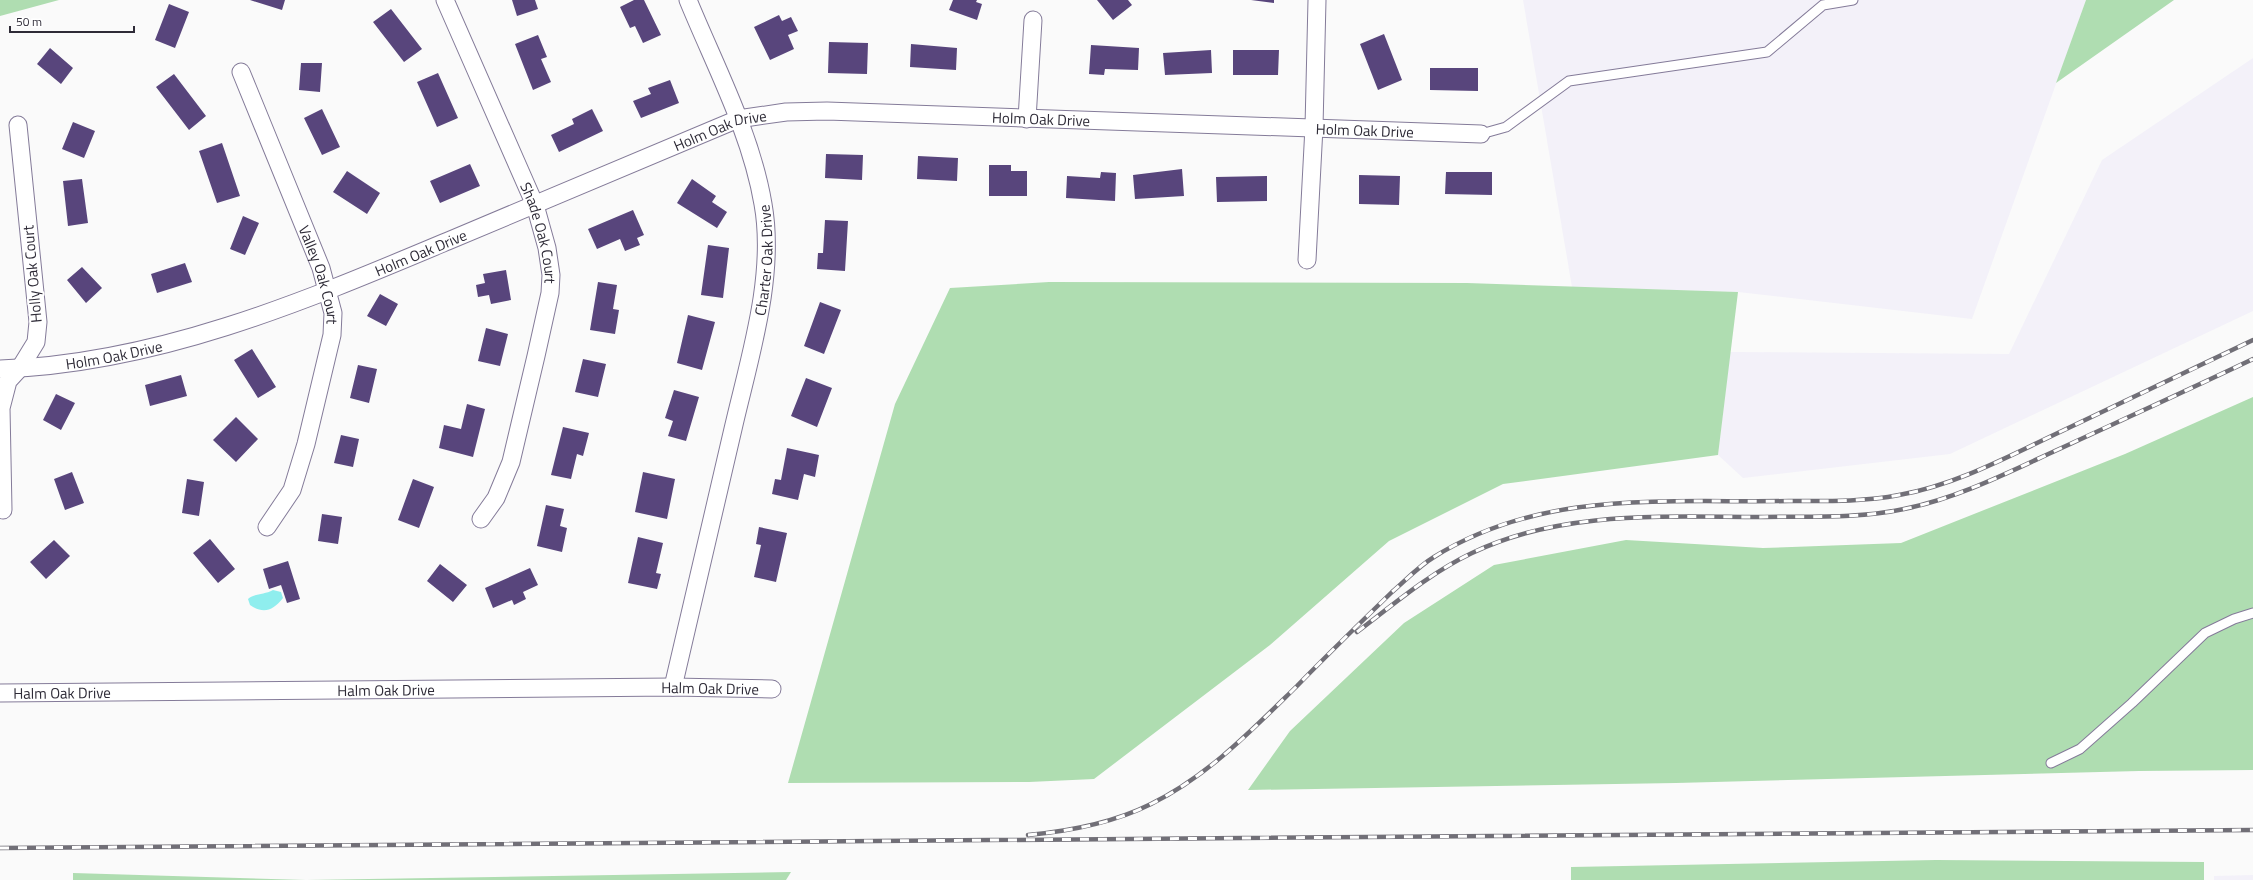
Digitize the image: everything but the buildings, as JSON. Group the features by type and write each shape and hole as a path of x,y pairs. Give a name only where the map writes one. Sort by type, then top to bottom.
{"street":[{"name":"Shade Oak Court","path":"445,0 535,205 547,248 551,275 550,293 510,462 496,498 481,519"},
{"name":"Charter Oak Drive","path":"673,687 754,342 764,282 766,238 764,205 754,162 738,119 688,0"},
{"path":"1307,260 1314,127 1318,0"},
{"path":"1027,119 1033,20"},
{"name":"Valley Oak Court","path":"241,72 321,268 333,313 332,335 306,444 292,490 267,527"},
{"name":"Holm Oak Drive","path":"0,369 20,368 88,359 175,341 209,332 327,292 738,119 786,112 820,111 1481,134"},
{"name":"Holly Oak Court","path":"3,510 2,408 8,381 20,368 36,342 38,322 18,125"},
{"name":"Halm Oak Drive","path":"0,693 673,687 772,689"}],"lane":[{"path":"1481,134 1506,127 1569,81 1767,52 1823,5 1853,0"},
{"path":"2051,763 2080,749 2132,703 2205,633 2234,619 2253,612"}],"shaded area":[{"path":"1523,0 2086,0 1972,319 1738,292 1572,287"},
{"path":"2253,58 2253,311 1950,454 1743,478 1718,455 1730,352 2009,354 2102,160"},
{"path":"2253,875 2253,880 2214,880 2214,876"}],"green space":[{"path":"0,0 59,0 0,16"},
{"path":"2086,0 2174,0 2056,83"},
{"path":"1049,282 1467,283 1738,292 1718,455 1503,484 1389,541 1270,645 1094,779 1029,782 788,783 895,404 950,288"},
{"path":"2253,397 2253,770 2139,771 1676,783 1248,790 1290,731 1404,623 1494,565 1626,540 1763,548 1901,543 2125,454"},
{"path":"1936,860 2204,862 2204,880 1571,880 1571,867"},
{"path":"791,872 786,880 306,880"},
{"path":"73,873 306,880 73,880"}],"water":[{"path":"273,590 281,592 283,598 272,608 268,610 259,610 250,605 248,599 251,597"}],"railway":[{"path":"1028,835 1091,825 1137,811 1172,793 1192,780 1246,735 1392,592 1418,569 1434,557 1476,535 1518,520 1562,510 1606,504 1697,501 1844,501 1872,499 1920,490 1962,477 2002,460 2253,340"},
{"path":"1357,632 1427,579 1472,553 1506,539 1541,529 1613,519 1650,517 1850,516 1904,509 1963,492 2001,476 2253,359"},
{"path":"0,848 2253,830"}]}
